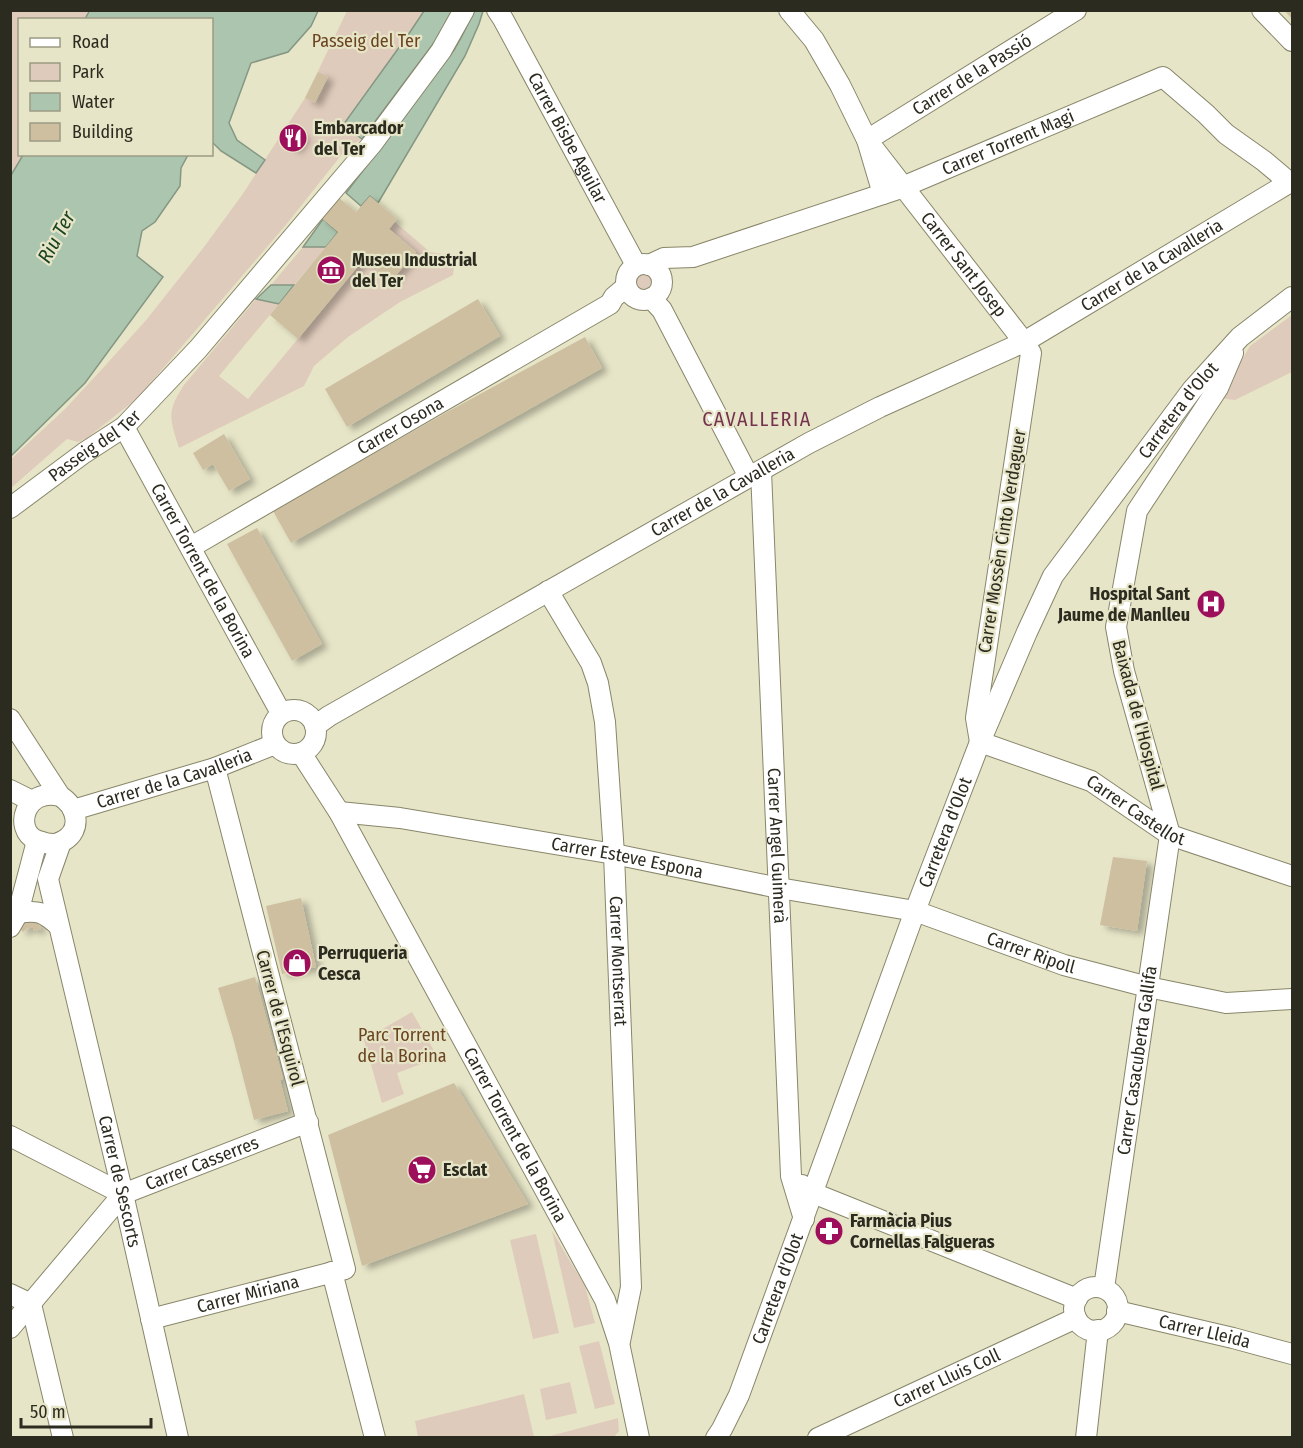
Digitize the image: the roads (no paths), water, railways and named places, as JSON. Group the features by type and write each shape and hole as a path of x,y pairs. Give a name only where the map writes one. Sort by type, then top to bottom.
{"street":[{"name":"Passeig del Ter","path":"10,508 84,453 124,427 198,349 372,144 441,51 464,10"},
{"name":"Carrer Bisbe Aguilar","path":"497,10 643,265 653,266 659,273 662,281 644,292"},
{"path":"789,10 814,40 840,85 867,140 883,194"},
{"name":"Carrer de la Passió","path":"867,140 1076,10"},
{"path":"1262,10 1293,41"},
{"name":"Carrer Torrent Magi","path":"643,265 664,258 693,257 904,187 1163,77 1226,134 1291,182"},
{"name":"Carrer Sant Josep","path":"867,140 1024,342"},
{"name":"Carrer de la Cavalleria","path":"315,726 809,443 880,407 1024,342 1291,182"},
{"name":"Carrer Torrent Magi","path":"644,292 693,257"},
{"path":"643,265 627,274 626,278 662,310 755,474"},
{"name":"Carrer Osona","path":"191,547 610,304 614,297 644,292"},
{"name":"Carretera d'Olot","path":"716,1437 739,1395 915,911 980,742 1053,576 1192,390 1240,337 1293,297"},
{"name":"Baixada de l'Hospital","path":"1170,835 1124,671 1116,627 1137,512 1218,388 1240,337"},
{"name":"Carrer Mossèn Cinto Verdaguer","path":"980,742 976,718 1031,353 1024,342"},
{"name":"Carrer Torrent de la Borina","path":"124,427 281,713"},
{"name":"Carrer Angel Guimerà","path":"755,474 791,1176 804,1218"},
{"name":"Carrer Montserrat","path":"548,591 591,663 598,683 605,722 614,854 631,1287 619,1343"},
{"path":"302,711 308,715 315,726 315,739 312,745 301,753 284,752 272,738 273,724 281,713 302,711"},
{"path":"10,719 76,819 68,837 62,842 53,844 37,841 31,837 24,823 22,812 10,790"},
{"name":"Carrer Castellot","path":"980,742 1091,781 1170,835 1293,876"},
{"name":"Carrer de la Cavalleria","path":"67,803 215,768 275,744"},
{"name":"Carrer Torrent de la Borina","path":"301,753 339,812 605,1300 619,1343 639,1437"},
{"name":"Carrer de l'Esquirol","path":"215,768 308,1122 339,1270"},
{"path":"22,812 38,797 45,794 53,794 67,803"},
{"name":"Carrer Esteve Espona","path":"339,812 400,818 614,854 778,888 915,911"},
{"name":"Carrer Casacuberta Gallifa","path":"1104,1288 1170,835"},
{"path":"14,920 37,841"},
{"name":"Carrer de Sescorts","path":"62,842 48,879 178,1437"},
{"path":"14,920 28,911 43,913 58,925"},
{"name":"Carrer Ripoll","path":"915,911 1064,965 1148,987 1226,1003 1293,999"},
{"name":"Carrer Casserres","path":"10,1328 123,1194 308,1122"},
{"path":"10,1136 123,1194"},
{"path":"791,1176 813,1193 1076,1308"},
{"path":"339,1270 375,1437"},
{"name":"Carrer Miriana","path":"151,1319 339,1270"},
{"path":"1094,1287 1104,1288 1117,1301 1118,1311 1114,1322 1098,1330 1088,1329 1082,1325 1076,1308 1081,1293 1094,1287"},
{"path":"10,1294 31,1304 63,1437"},
{"name":"Carrer Lluis Coll","path":"818,1437 1076,1308"},
{"name":"Carrer Lleida","path":"1118,1311 1293,1354"},
{"path":"1086,1437 1098,1330"}],"water":[{"path":"90,10 318,11 311,26 288,52 251,63 229,123 237,140 265,160 256,173 221,151 213,143 213,18 86,18"},
{"path":"424,11 452,11 439,36 362,139 343,125"},
{"path":"474,11 483,11 465,56 378,203 370,196 361,206 346,193 454,50"},
{"name":"Riu Ter","path":"22,156 187,156 181,168 180,186 155,222 142,231 137,256 163,277 85,383 11,456 10,177"},
{"path":"323,219 338,232 326,247 303,247"},
{"path":"271,285 294,285 279,304 256,299"}],"place":[{"name":"Embarcador del Ter","path":"293,138"},
{"name":"Museu Industrial del Ter","path":"331,270"},
{"name":"Hospital Sant Jaume de Manlleu","path":"1211,604"},
{"name":"Perruqueria Cesca","path":"297,963"},
{"name":"Esclat","path":"422,1170"},
{"name":"Farmàcia Pius Cornellas Falgueras","path":"829,1231"}],"district":[{"name":"CAVALLERIA","path":"757,419"}],"park label":[{"name":"Parc Torrent de la Borina","path":"402,1045"}]}
